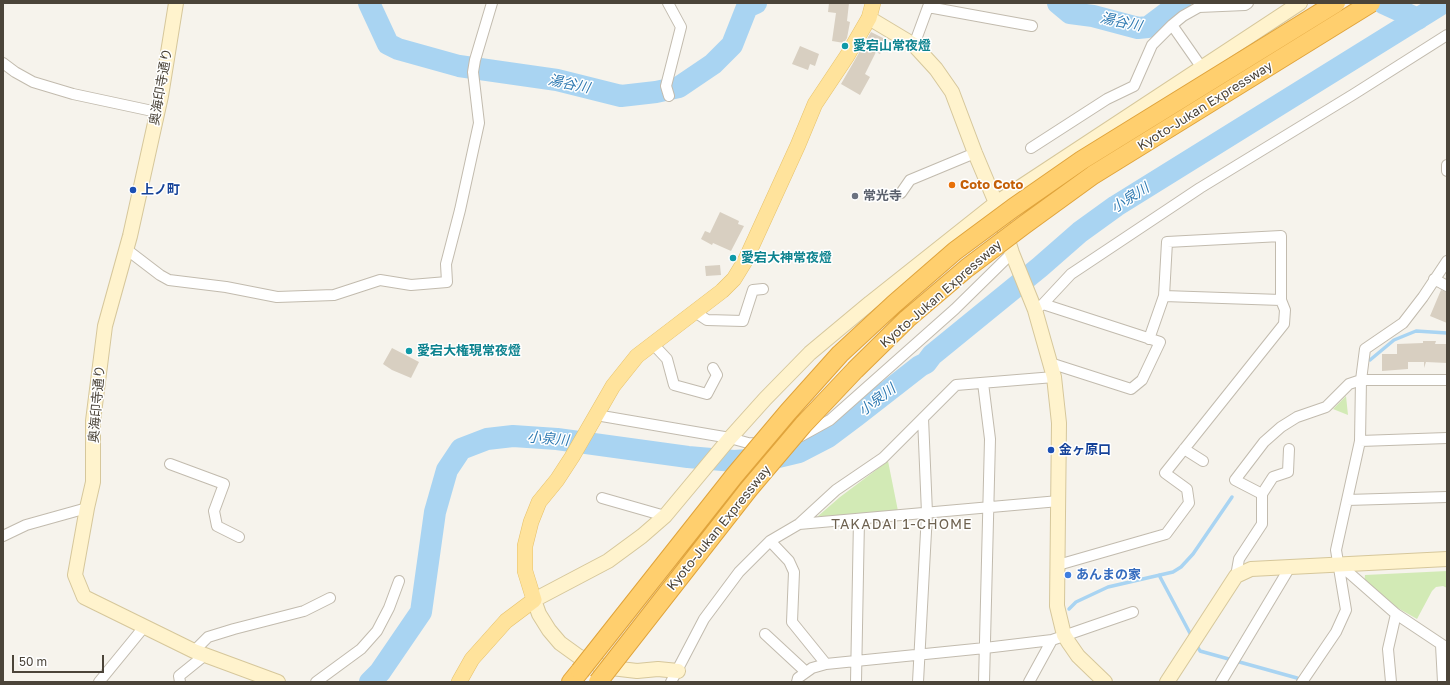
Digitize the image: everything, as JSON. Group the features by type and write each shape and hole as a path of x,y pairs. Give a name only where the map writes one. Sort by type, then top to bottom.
{"highway":[{"name":"Kyoto-Jukan Expressway","path":"576,677 734,476 788,412 840,354 894,304 955,251 1082,160 1336,3"},
{"name":"Kyoto-Jukan Expressway","path":"598,682 753,484 803,425 855,370 907,319 967,268 1093,175 1371,3"}],"main road":[{"path":"459,682 472,659 506,621 534,600 525,571 525,546 531,522 539,502 557,480 618,380 637,356 652,343 695,312 734,279 795,152 815,104 847,56 869,18 873,3"}],"street":[{"name":"奥海印寺通り","path":"176,3 161,96 126,249 106,326 93,421 93,482 75,574 84,597 200,653 278,682"},
{"path":"126,249 160,275 169,280 226,287 277,297 334,295 380,280 411,285 447,282 446,264 480,123 473,72 475,60 492,3"},
{"path":"668,3 681,27 668,91"},
{"path":"1031,148 1107,99 1134,86 1152,45 1183,16 1199,7 1245,5 1248,3"},
{"path":"1054,377 956,385 883,458 836,490 799,524 770,541 739,572 704,619 674,676 658,669 637,671 604,667 578,656 560,643 548,630 539,614 534,600 608,561 642,536 665,516 728,440 765,399 810,353 870,302 996,204 1300,3"},
{"path":"914,45 928,7 1032,26"},
{"path":"869,18 914,45 936,69 952,92 996,204 1014,256 1036,304 1054,377 1059,423 1058,638 1029,682"},
{"path":"1172,25 1202,68"},
{"path":"1036,304 1071,274 1200,188 1447,35"},
{"path":"3,63 33,82 73,94 157,112"},
{"path":"901,193 910,180 975,153"},
{"path":"1447,165 1447,171"},
{"path":"1058,565 1166,534 1189,503 1187,489 1165,473 1284,324 1285,310 1281,300 1281,236 1167,242 1164,296 1149,338"},
{"path":"595,416 748,443 774,444 801,436 830,420 1014,256"},
{"path":"1302,682 1336,632 1346,610 1336,550 1360,441 1361,380 1365,349 1403,323 1423,297 1447,261"},
{"path":"1434,279 1447,286"},
{"path":"695,312 707,320 743,320 753,290 763,289"},
{"path":"1164,296 1281,300"},
{"path":"1036,304 1160,342 1142,380 1131,389 1050,363"},
{"path":"652,343 668,359 674,385 708,394 717,375 713,368"},
{"path":"1262,494 1236,480 1264,442 1281,427 1297,417 1326,407 1349,384 1361,380 1447,380"},
{"path":"983,383 990,439 984,682"},
{"path":"918,682 926,513 923,418"},
{"path":"1360,441 1447,438"},
{"path":"1184,448 1203,461"},
{"path":"1167,682 1236,576 1239,559 1262,524 1262,494 1273,476 1288,472 1289,448"},
{"path":"170,464 224,484 214,511 217,526 239,537"},
{"path":"1347,500 1447,497"},
{"path":"602,498 665,516"},
{"path":"799,524 1059,501"},
{"path":"3,536 26,525 87,508"},
{"path":"856,682 859,519"},
{"path":"770,541 789,561 794,572 792,622 826,664"},
{"path":"1236,576 1251,569 1447,559"},
{"path":"1339,564 1396,614 1444,646 1443,682"},
{"path":"1221,682 1290,567"},
{"path":"316,682 361,649 377,631 390,608 399,581"},
{"path":"180,682 179,676 200,653 208,637 304,611 330,598"},
{"path":"798,682 798,678 812,668 826,664 985,648 1058,638 1133,612"},
{"path":"1391,682 1388,650 1396,614"},
{"path":"99,682 144,627"},
{"path":"765,634 806,672"},
{"path":"1058,638 1105,682"}],"green space":[{"path":"1346,396 1348,415 1333,409"},
{"path":"888,461 898,511 817,517 840,497"},
{"path":"1447,571 1447,588 1443,586 1436,587 1432,591 1417,619 1382,599 1364,585 1365,575"}],"building":[{"path":"829,3 849,3 847,21 850,22 847,38 844,43 832,41 836,13 828,12"},
{"path":"871,32 887,40 880,54 876,52 865,74 870,77 860,95 841,84"},
{"path":"800,46 819,54 815,66 810,64 808,70 792,64"},
{"path":"720,212 739,221 738,224 744,226 731,251 713,243 712,245 701,239 705,231 710,233"},
{"path":"720,265 721,275 706,276 705,266"},
{"path":"1441,290 1447,292 1447,323 1430,316"},
{"path":"1423,341 1436,341 1435,344 1447,344 1447,363 1426,362 1424,368 1424,362 1408,362 1408,369 1382,371 1382,354 1397,354 1397,344 1423,343"},
{"path":"392,348 419,362 411,378 392,370 383,364"}],"waterway":[{"name":"湯谷川","path":"369,3 388,44 398,49 459,66 557,80 621,96 656,92 679,87 713,64 732,45 747,7 756,3"},
{"name":"湯谷川","path":"1058,3 1070,13 1093,16 1138,28 1148,27 1180,3"},
{"name":"湯谷川","path":"1383,3 1418,19"},
{"name":"小泉川","path":"370,682 380,672 421,612 435,512 447,470 461,449 487,439 513,436 557,439 688,457 734,461 774,458 799,452 828,437 920,366 926,363 932,355 1040,267 1080,232 1116,206 1443,3"},
{"path":"1370,360 1394,340 1416,331 1447,333"},
{"path":"1069,609 1076,602 1108,587 1173,572 1181,567 1193,554 1232,497"},
{"path":"1159,575 1192,637"},
{"path":"1196,644 1200,651 1297,678 1301,681"}],"place":[{"name":"愛宕山常夜燈","path":"845,46"},
{"name":"Coto Coto","path":"952,185"},
{"name":"上ノ町","path":"133,190"},
{"name":"常光寺","path":"855,196"},
{"name":"愛宕大神常夜燈","path":"733,258"},
{"name":"愛宕大権現常夜燈","path":"409,351"},
{"name":"金ヶ原口","path":"1051,450"},
{"name":"あんまの家","path":"1068,575"}],"district":[{"name":"TAKADAI 1-CHOME","path":"902,525"}]}
